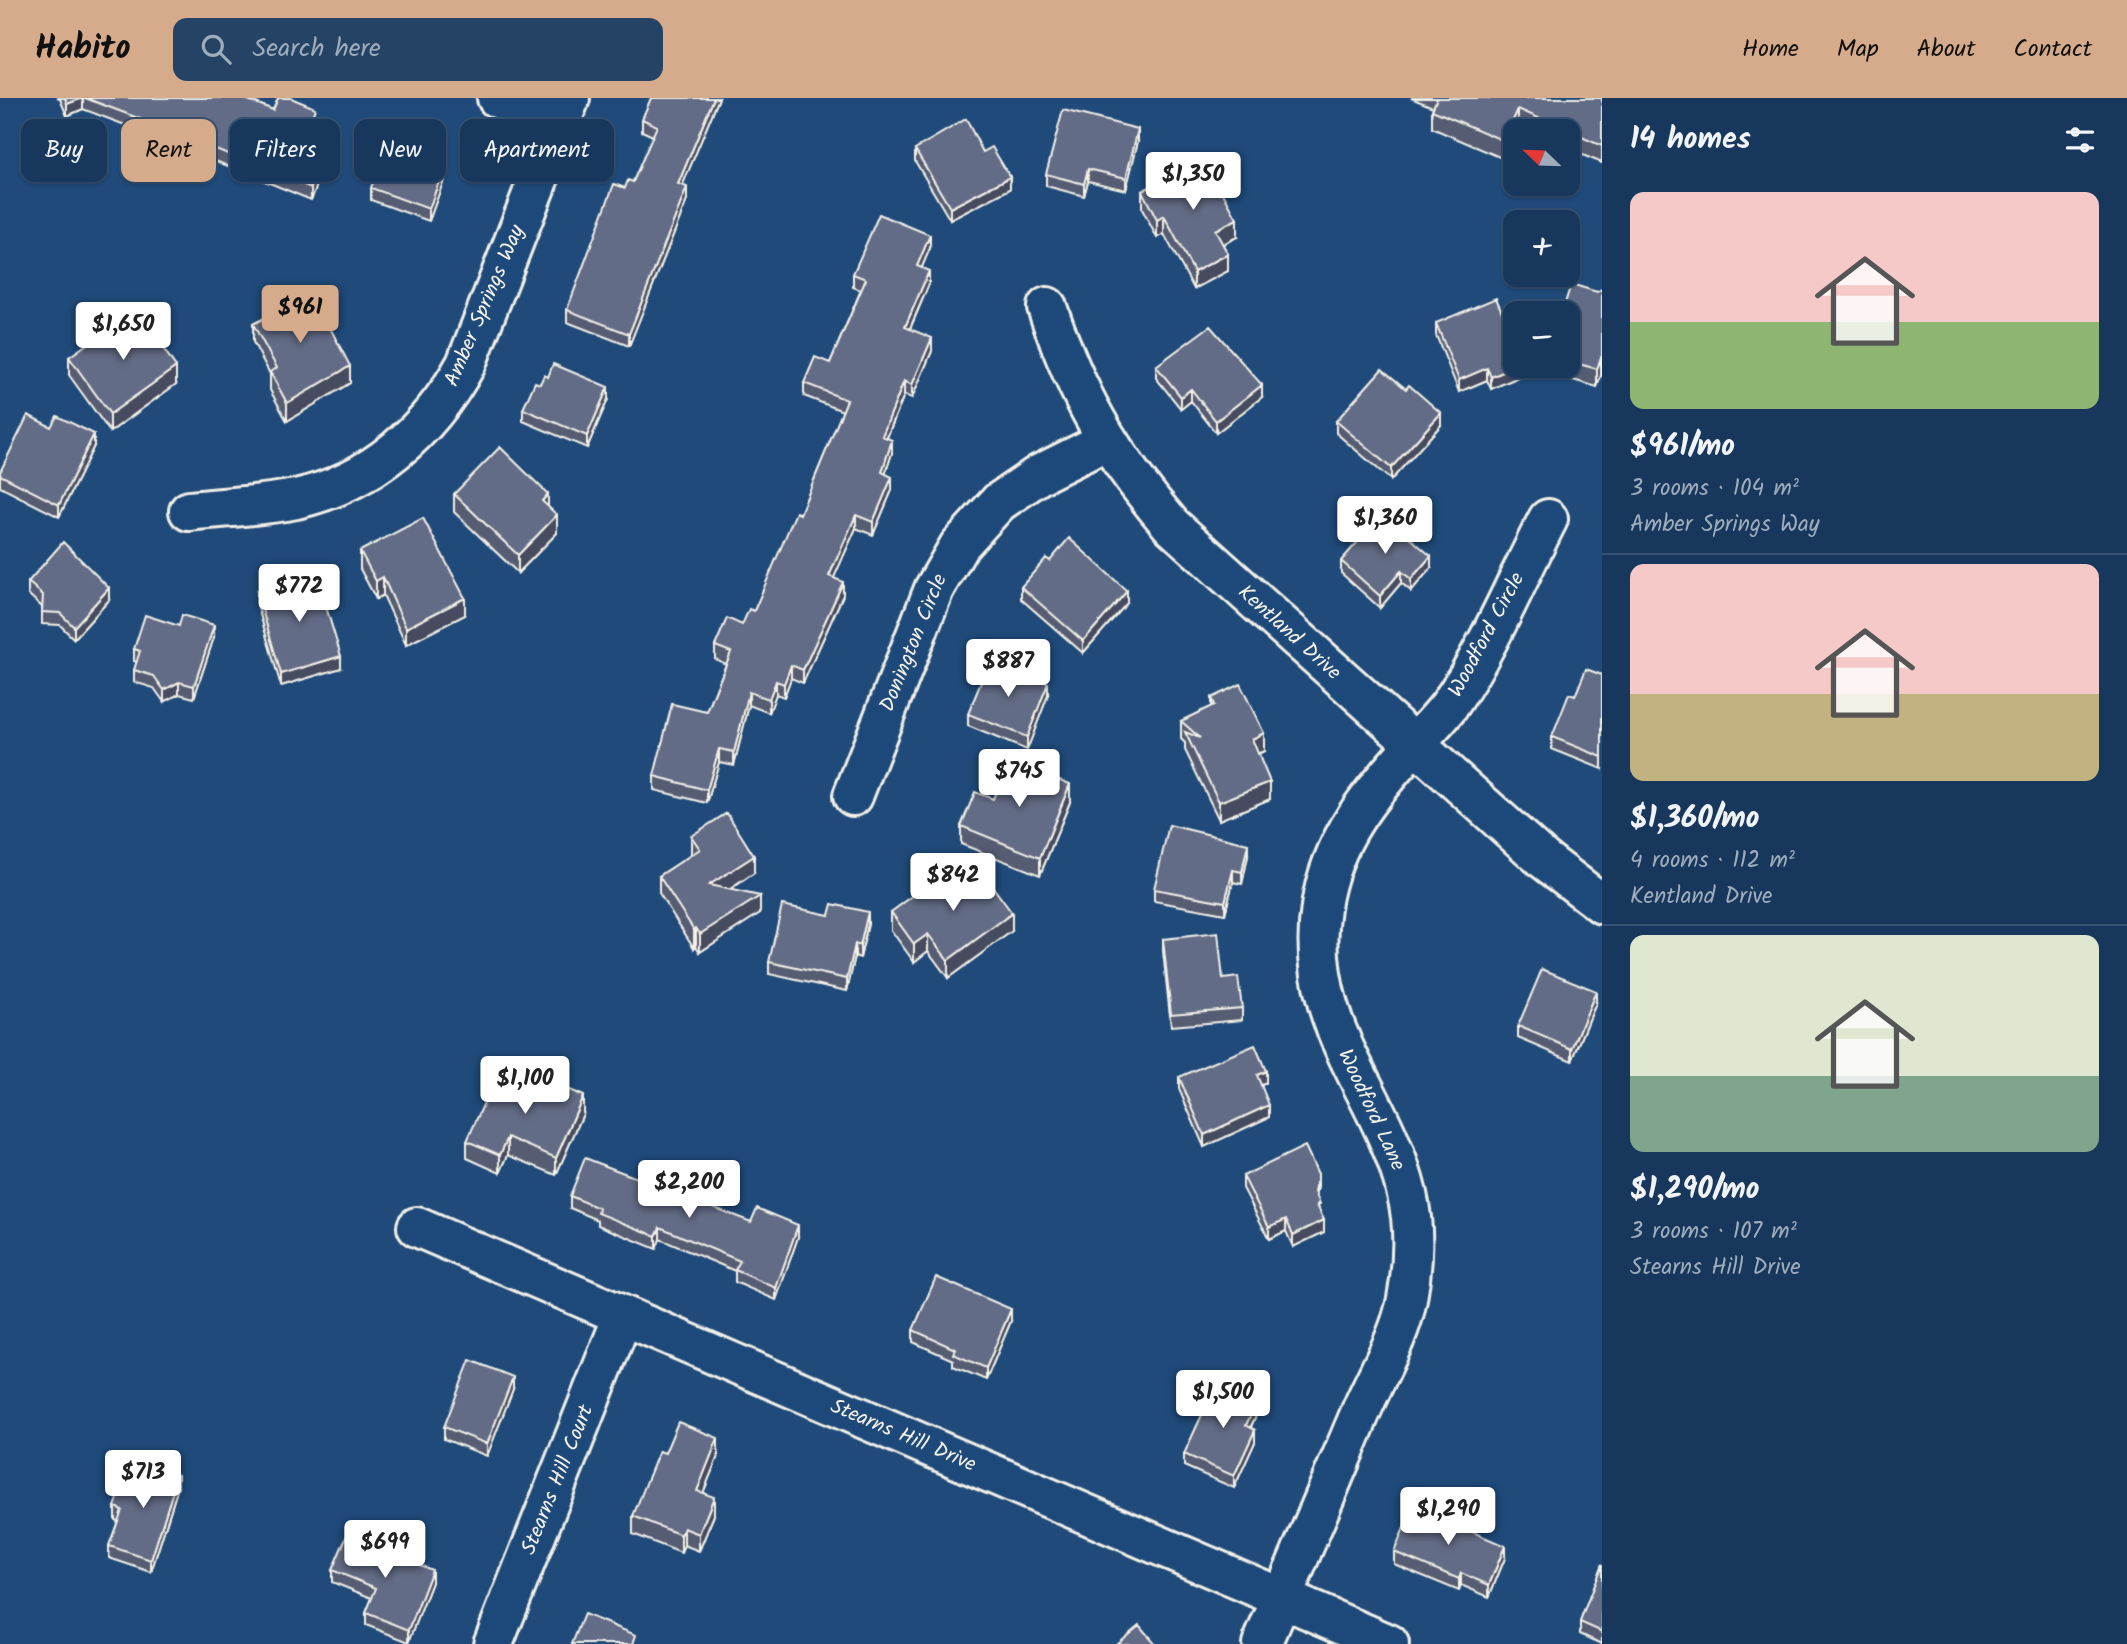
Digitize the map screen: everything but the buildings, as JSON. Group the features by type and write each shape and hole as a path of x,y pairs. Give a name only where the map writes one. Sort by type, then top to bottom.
{"street":[{"path":"497,98 565,110"},
{"name":"Amber Springs Way","path":"189,511 295,499 327,490 367,472 400,449 420,429 451,390 466,364 565,110"},
{"name":"Kentland Drive","path":"1047,307 1064,359 1106,441 1141,491 1184,538 1542,858 1602,904"},
{"name":"Donington Circle","path":"853,796 934,590 959,546 999,502 1040,474 1106,441"},
{"name":"Woodford Circle","path":"1415,744 1441,716 1475,665 1548,519"},
{"name":"Woodford Lane","path":"1262,1644 1407,1300 1412,1255 1411,1217 1407,1194 1388,1140 1330,1017 1320,974 1318,931 1326,881 1344,834 1369,797 1415,744"},
{"name":"Stearns Hill Drive","path":"417,1227 1389,1644"},
{"name":"Stearns Hill Court","path":"492,1644 623,1315"}]}
